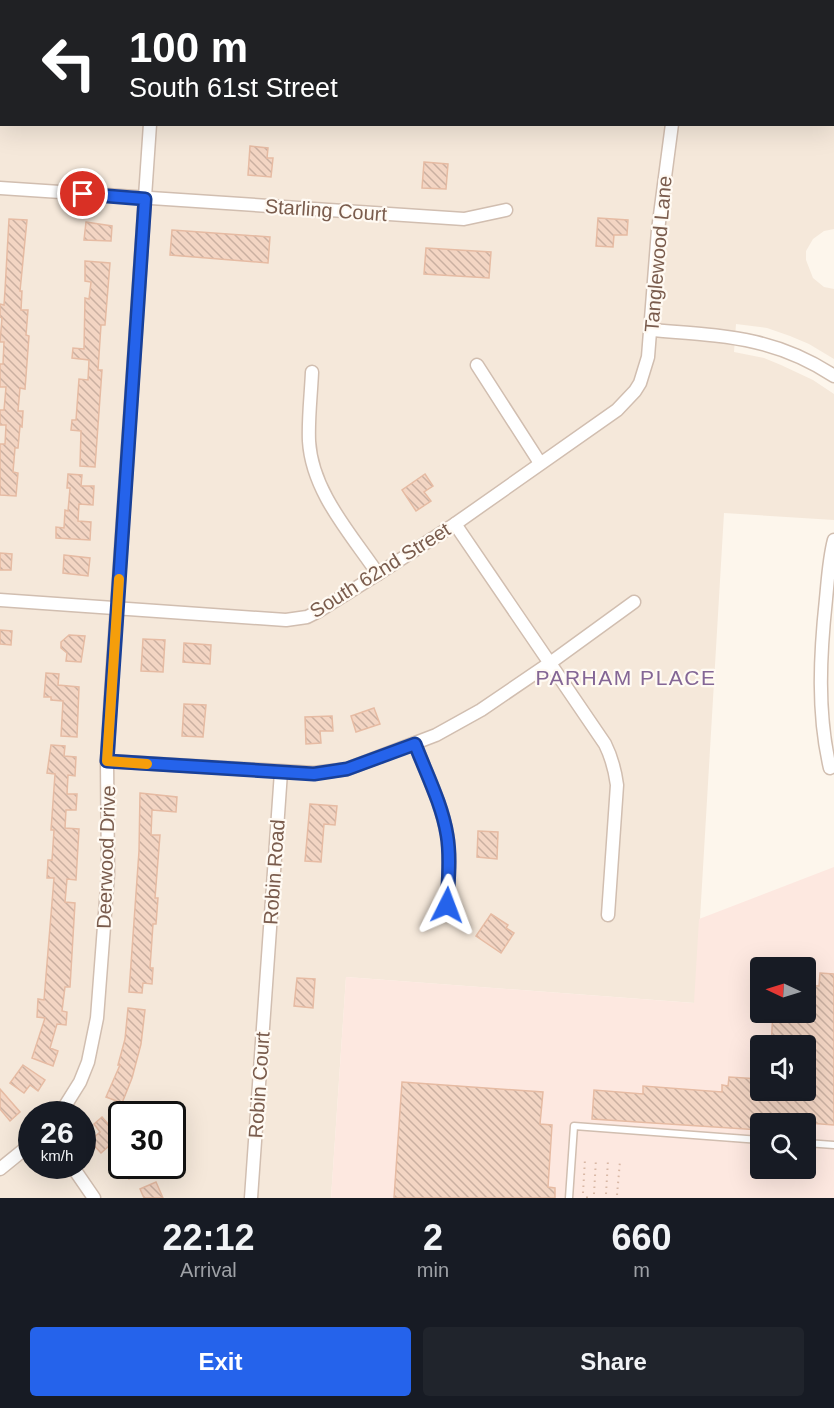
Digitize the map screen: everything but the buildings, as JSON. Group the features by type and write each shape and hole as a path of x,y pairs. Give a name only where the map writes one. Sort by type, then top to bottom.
{"street":[{"name":"Deerwood Drive","path":"68,1101 88,1062 97,1018 108,874 107,761 150,126"},
{"name":"Tanglewood Lane","path":"640,383 648,357 652,330 658,230 672,126"},
{"name":"Starling Court","path":"0,188 464,219 506,210"},
{"path":"652,330 761,342 801,357 834,376"},
{"path":"477,365 540,463"},
{"path":"312,372 309,443 317,479 326,498 378,574"},
{"name":"South 62nd Street","path":"0,600 296,619 319,611 455,524 617,410 640,383"},
{"path":"455,524 605,744 615,768 617,785 608,915"},
{"path":"829,769 824,741 821,679 824,616 830,555 834,540"},
{"path":"107,761 314,774 347,769 436,735 481,710 634,602"},
{"path":"415,744 442,814 447,835 449,856 447,905"},
{"name":"Robin Road","path":"266,972 281,772"},
{"name":"Robin Court","path":"251,1198 266,972"},
{"path":"0,1169 18,1154"},
{"path":"81,1179 94,1198"}],"lane":[{"path":"569,1198 574,1126 750,1139"},
{"path":"816,1144 834,1145"}],"path":[{"path":"583,1193 581,1183 585,1159"},
{"path":"594,1194 596,1159"},
{"path":"606,1194 608,1160"},
{"path":"617,1195 620,1161"},
{"path":"587,1193 587,1198"}],"shaded area":[{"path":"0,126 834,126 834,229 824,231 813,239 806,251 806,260 813,278 824,287 834,289 834,359 790,336 767,328 736,324 734,352 764,358 781,365 813,380 834,394 834,520 724,513 695,1003 346,977 331,1198 0,1198"},
{"path":"834,867 834,1198 331,1198 346,977 694,1003 699,919"}],"slow traffic":[{"path":"119,579 107,761 147,764"}],"district":[{"name":"PARHAM PLACE","path":"626,677"}],"route":[{"path":"83,194 145,199 107,761 314,774 347,769 415,744 442,814 447,835 449,856 447,905"}]}
